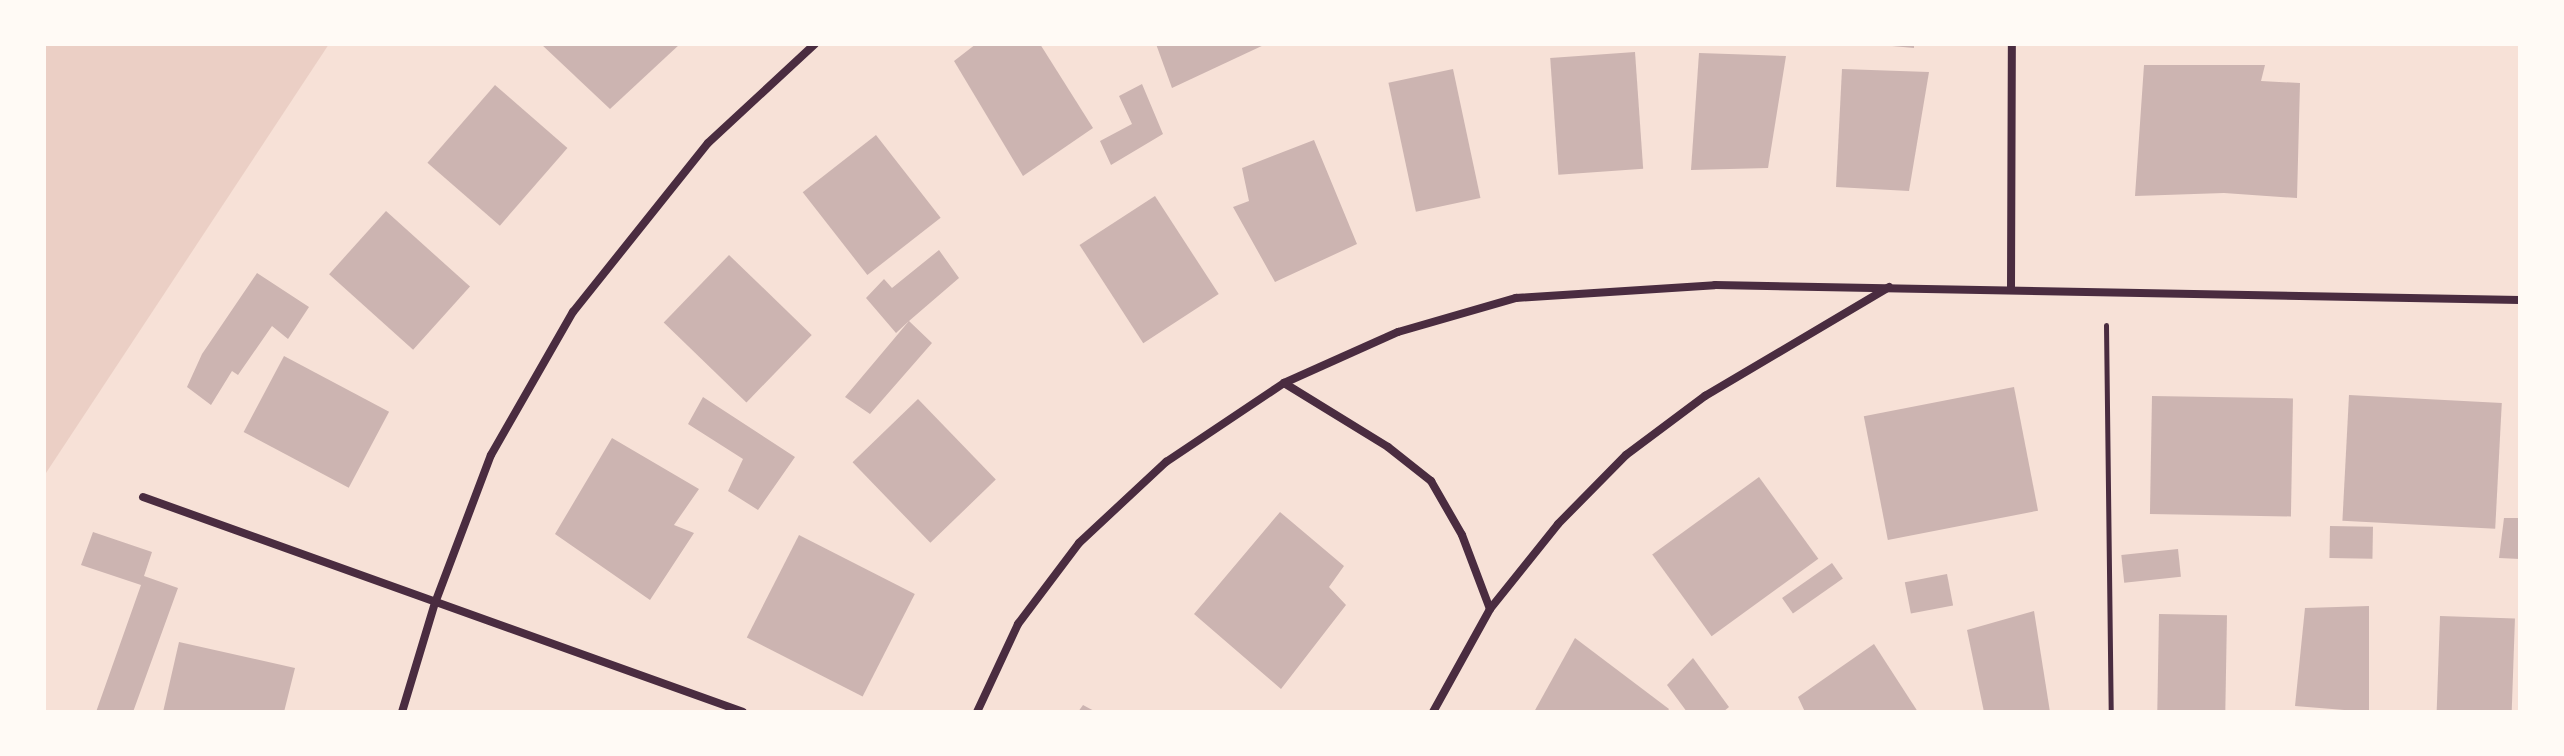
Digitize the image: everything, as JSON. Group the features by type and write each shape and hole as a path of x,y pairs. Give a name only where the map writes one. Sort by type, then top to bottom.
{"street":[{"path":"402,712 435,603 491,455 573,312 708,143 815,44"},
{"path":"2011,289 2012,44"},
{"path":"977,712 1018,624 1079,543 1166,462 1284,383 1398,332 1516,298 1715,285 2520,300"},
{"path":"1433,712 1490,609 1558,524 1626,455 1705,396 1889,287"},
{"path":"1284,383 1388,447 1431,481 1462,535 1490,609"},
{"path":"143,497 743,712"}],"path":[{"path":"2105,292 2111,712"}],"shaded area":[{"path":"44,44 329,44 44,476"}],"building":[{"path":"541,44 680,44 610,109"},
{"path":"976,44 1040,44 1093,128 1023,176 954,61"},
{"path":"1156,44 1266,44 1172,88"},
{"path":"1914,44 1914,48 1892,46"},
{"path":"1635,52 1643,169 1558,175 1550,58"},
{"path":"1699,53 1786,56 1768,168 1691,170"},
{"path":"2144,65 2265,65 2261,81 2300,83 2297,198 2224,193 2135,196"},
{"path":"1453,69 1480,198 1416,212 1388,83"},
{"path":"1842,69 1929,72 1909,191 1836,187"},
{"path":"1142,84 1163,134 1111,165 1100,141 1132,124 1119,96"},
{"path":"495,85 567,148 500,226 427,163"},
{"path":"876,135 941,218 867,275 803,192"},
{"path":"1314,140 1357,244 1275,282 1233,207 1249,201 1242,168"},
{"path":"1155,196 1219,294 1143,343 1080,245"},
{"path":"386,211 470,287 413,350 329,274"},
{"path":"939,250 959,278 896,333 866,298 884,279 892,288"},
{"path":"729,255 812,335 746,403 664,323"},
{"path":"257,273 309,307 288,339 272,326 238,375 232,371 211,405 187,387 202,354"},
{"path":"909,321 932,343 870,414 845,397"},
{"path":"284,356 389,412 349,488 244,432"},
{"path":"2014,387 2038,511 1888,540 1864,416"},
{"path":"2349,395 2502,403 2495,529 2342,521"},
{"path":"2152,396 2293,398 2291,516 2150,514"},
{"path":"703,397 795,457 758,510 728,491 743,459 688,424"},
{"path":"918,399 996,480 930,543 853,462"},
{"path":"612,438 699,489 674,525 694,533 650,600 555,534"},
{"path":"1759,477 1818,559 1712,636 1652,555"},
{"path":"1280,512 1344,566 1329,587 1346,605 1281,689 1194,614"},
{"path":"2504,518 2520,518 2520,559 2499,558"},
{"path":"2330,526 2373,527 2372,559 2329,558"},
{"path":"93,532 152,552 144,576 178,588 133,712 96,712 141,585 81,565"},
{"path":"799,535 915,594 863,696 747,637"},
{"path":"2178,549 2181,577 2124,583 2121,555"},
{"path":"1832,563 1843,579 1793,614 1782,598"},
{"path":"1947,574 1953,605 1911,614 1905,582"},
{"path":"2369,606 2369,712 2295,706 2305,608"},
{"path":"2034,611 2050,712 1984,712 1967,630"},
{"path":"2159,614 2227,615 2225,712 2157,712"},
{"path":"2440,616 2515,619 2512,712 2437,712"},
{"path":"1575,638 1669,709 1667,712 1534,712"},
{"path":"179,642 295,668 284,712 163,712"},
{"path":"1874,644 1918,712 1805,712 1798,697"},
{"path":"1693,658 1729,707 1723,712 1687,712 1667,685"},
{"path":"1083,705 1096,712 1078,712"}]}
